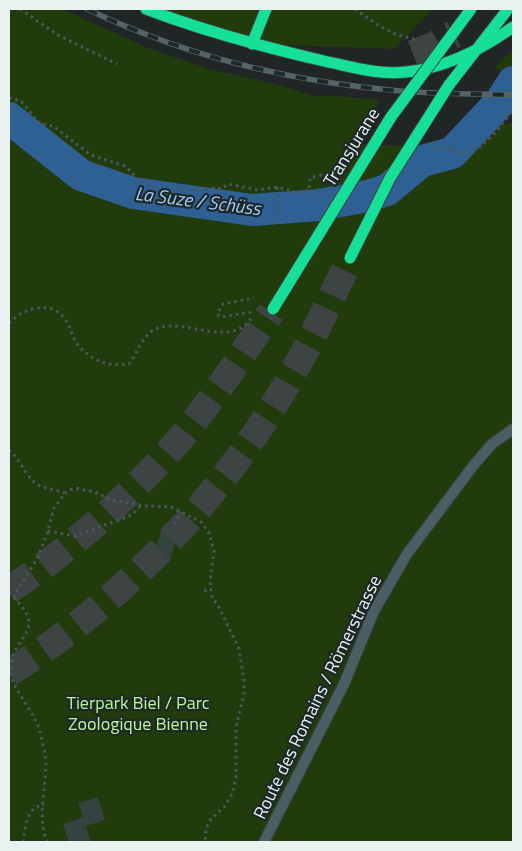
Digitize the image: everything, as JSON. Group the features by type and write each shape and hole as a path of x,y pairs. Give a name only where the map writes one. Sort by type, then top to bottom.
{"main road":[{"path":"146,9 197,28 252,44 366,71 389,73 430,67 461,57 486,45 513,27"},
{"path":"252,44 266,9"},
{"name":"Transjurane","path":"272,310 378,135 418,76 471,9"},
{"path":"349,260 390,178 423,124 470,57 508,9"},
{"path":"335,63 374,60"}],"lane":[{"name":"Route des Romains / Römerstrasse","path":"264,842 344,684 374,612 407,554 472,466 492,444 513,429"}],"path":[{"path":"20,9 58,35 117,64"},
{"path":"355,9 376,24 399,36 416,39 424,43"},
{"path":"9,98 21,101 40,124 53,126 91,155 116,162 124,166 139,180 168,192 221,189 228,184 258,190 277,187 298,193 310,191 310,178 321,175 333,179"},
{"path":"428,151 444,148 463,153 470,152 487,140 513,110"},
{"path":"277,187 278,221"},
{"path":"9,323 31,309 51,309 64,317 75,336 77,344 95,359 104,364 124,365 130,363 140,345 154,330 168,325 215,332 236,329 250,320 253,312 221,317 217,314 218,309 223,304 260,299"},
{"path":"9,450 17,457 20,465 36,484 64,493"},
{"path":"13,597 37,559 48,532 54,508 64,493 75,488 94,492 111,500 171,507 202,522 209,533 214,551 212,598 218,605 239,649 244,681 244,694 236,727 236,778 232,794 225,806 211,819 206,829 205,842"},
{"path":"48,532 75,536 132,515 141,505"},
{"path":"174,524 180,512"},
{"path":"204,591 211,589"},
{"path":"9,593 28,614 29,624 12,660 11,675 39,729 46,760 44,805 46,842"},
{"path":"23,842 29,814 39,806 44,805"}],"green space":[{"name":"Tierpark Biel / Parc Zoologique Bienne","path":"9,9 62,9 148,48 209,69 276,84 317,97 325,95 380,100 353,143 419,147 498,125 513,123 513,842 9,842"},
{"path":"146,9 433,9 394,49 252,44"},
{"path":"513,50 513,79 494,67"}],"building":[{"path":"163,525 179,529 170,560 154,555"},
{"path":"98,797 105,820 86,826 91,842 69,842 63,824 83,817 78,803"}],"waterway":[{"name":"La Suze / Schüss","path":"9,118 81,175 133,193 252,210 319,205 368,196 387,190 422,161 452,153 501,101 513,82"}],"tunnel":[{"path":"413,54 433,46 454,34"},
{"path":"9,673 52,644 92,613 168,543 202,505 234,464 290,378 348,263"},
{"path":"9,590 80,537 145,477 185,433 271,312"}],"railway":[{"path":"87,9 124,26 200,53 279,73 359,87 400,91 513,95"}],"traffic: fast":[{"path":"146,9 212,31 301,56 355,68 395,73 435,67 462,57 513,27"},
{"path":"252,44 266,9"},
{"path":"273,309 391,117 471,9"},
{"path":"449,85 508,9"},
{"path":"350,258 390,178 449,85"}]}
